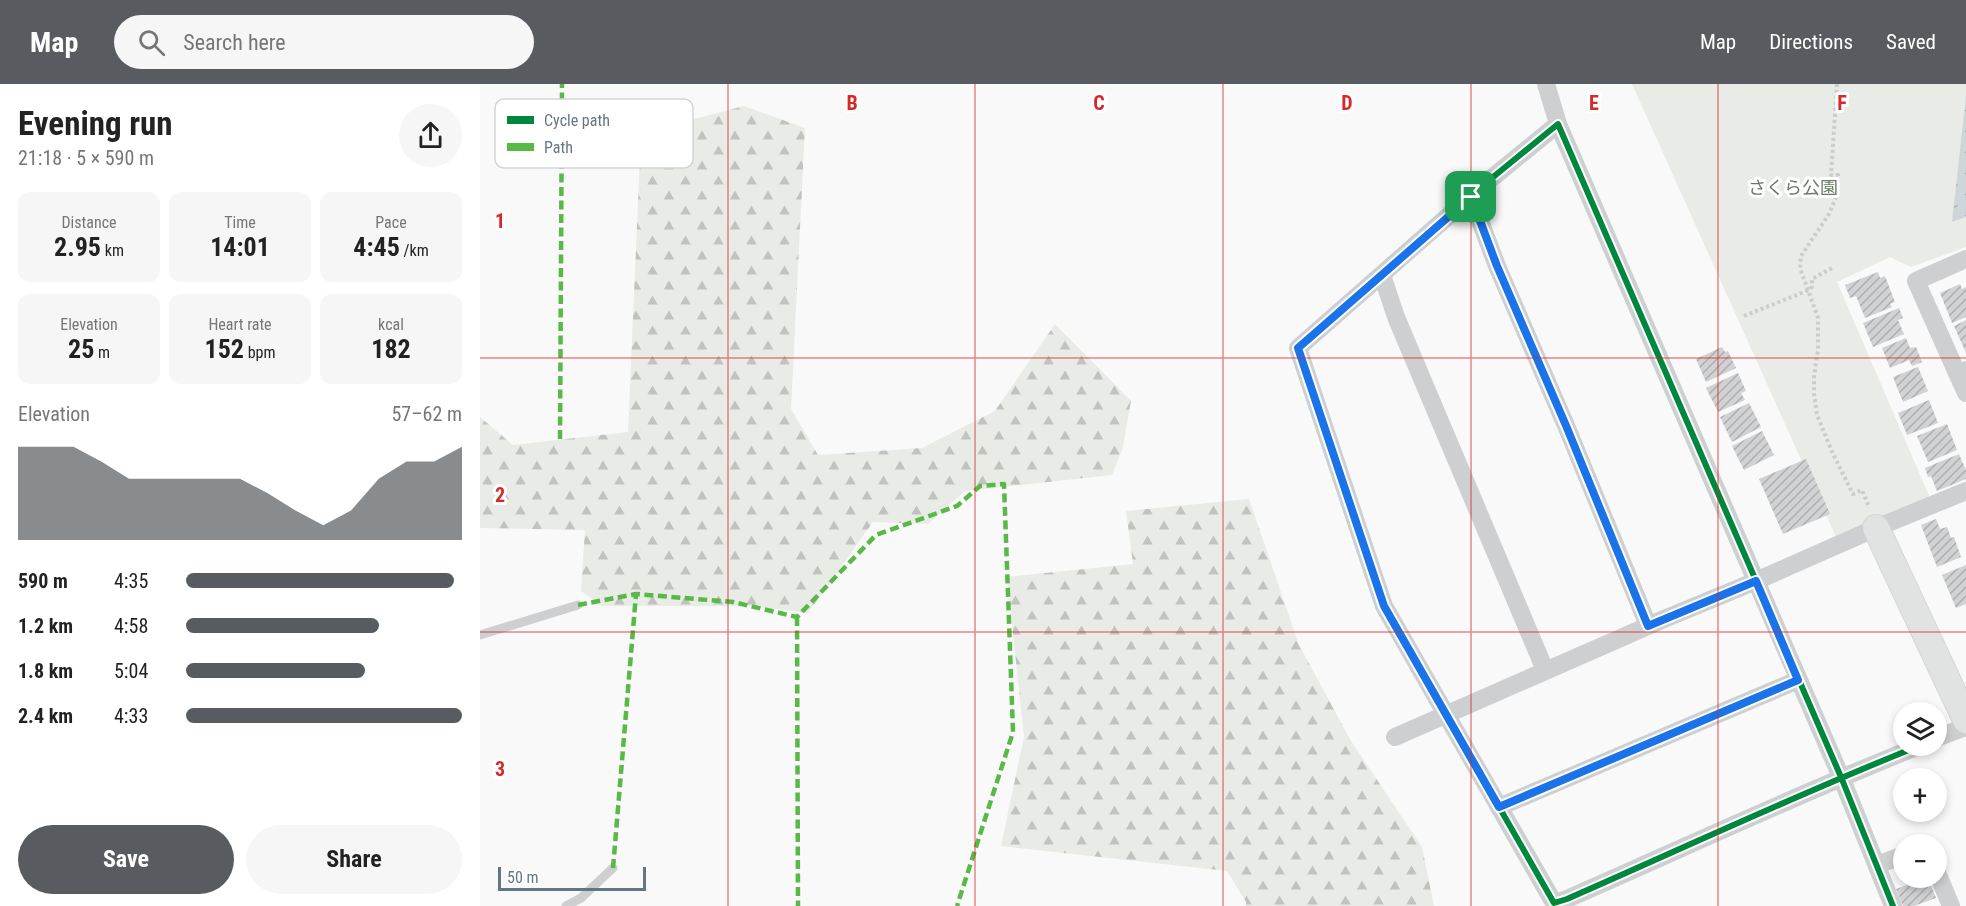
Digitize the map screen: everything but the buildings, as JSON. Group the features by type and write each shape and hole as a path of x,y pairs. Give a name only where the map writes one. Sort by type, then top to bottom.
{"street":[{"path":"1546,84 1558,124 1840,777 1893,906"},
{"path":"1558,124 1298,348 1384,606 1447,713 1550,904 1567,899 1840,777 1894,756"},
{"path":"1471,197 1497,266 1567,428 1648,626"},
{"path":"1966,259 1916,282 1962,371 1966,393"},
{"path":"1382,275 1400,328 1545,670"},
{"path":"1395,737 1545,670 1966,491"},
{"path":"1876,528 1966,720"},
{"path":"1499,807 1798,680"},
{"path":"1947,734 1966,727"},
{"path":"1877,865 1893,859"},
{"path":"1944,888 1951,906"}],"lane":[{"path":"480,635 578,605"},
{"path":"566,906 581,898 613,868"}],"path":[{"path":"1837,84 1831,175 1838,176 1837,195 1828,214 1801,256 1800,268 1818,318 1818,349 1814,377 1817,415 1853,494 1862,490 1876,528"},
{"path":"1744,315 1809,290 1812,287 1812,279 1832,268"}],"green space":[{"name":"さくら公園","path":"1632,84 1966,84 1966,247 1911,267 1890,257 1837,282 1930,498 1836,537"},
{"path":"744,106 805,128 791,409 818,455 922,448 995,411 1055,324 1131,401 1123,447 1112,475 965,491 928,524 873,522 808,613 752,606 602,606 581,591 585,530 480,528 480,417 513,445 628,432 639,168 693,168 693,119"},
{"path":"1249,499 1299,645 1351,741 1422,847 1434,906 1246,906 1246,902 1227,871 1001,846 1024,737 1007,577 1133,564 1126,511"}],"water":[{"path":"1966,96 1966,217 1952,222"}],"marked path":[{"path":"562,84 562,99"},
{"path":"560,439 562,168"},
{"path":"578,605 636,594 733,602 797,617 876,535 957,506 980,486 1004,484 1013,732 957,906"},
{"path":"613,868 636,594"},
{"path":"797,617 798,906"}],"cycle path":[{"path":"1558,124 1841,777 1841,778 1554,903 1384,606 1298,348 1487,182 1558,124"},
{"path":"1841,778 1895,756"},
{"path":"1841,778 1893,906"}],"route":[{"path":"1471,197 1497,266 1567,428 1648,626 1756,581 1798,680 1499,807 1384,606 1313,399 1298,348 1471,197"}]}
